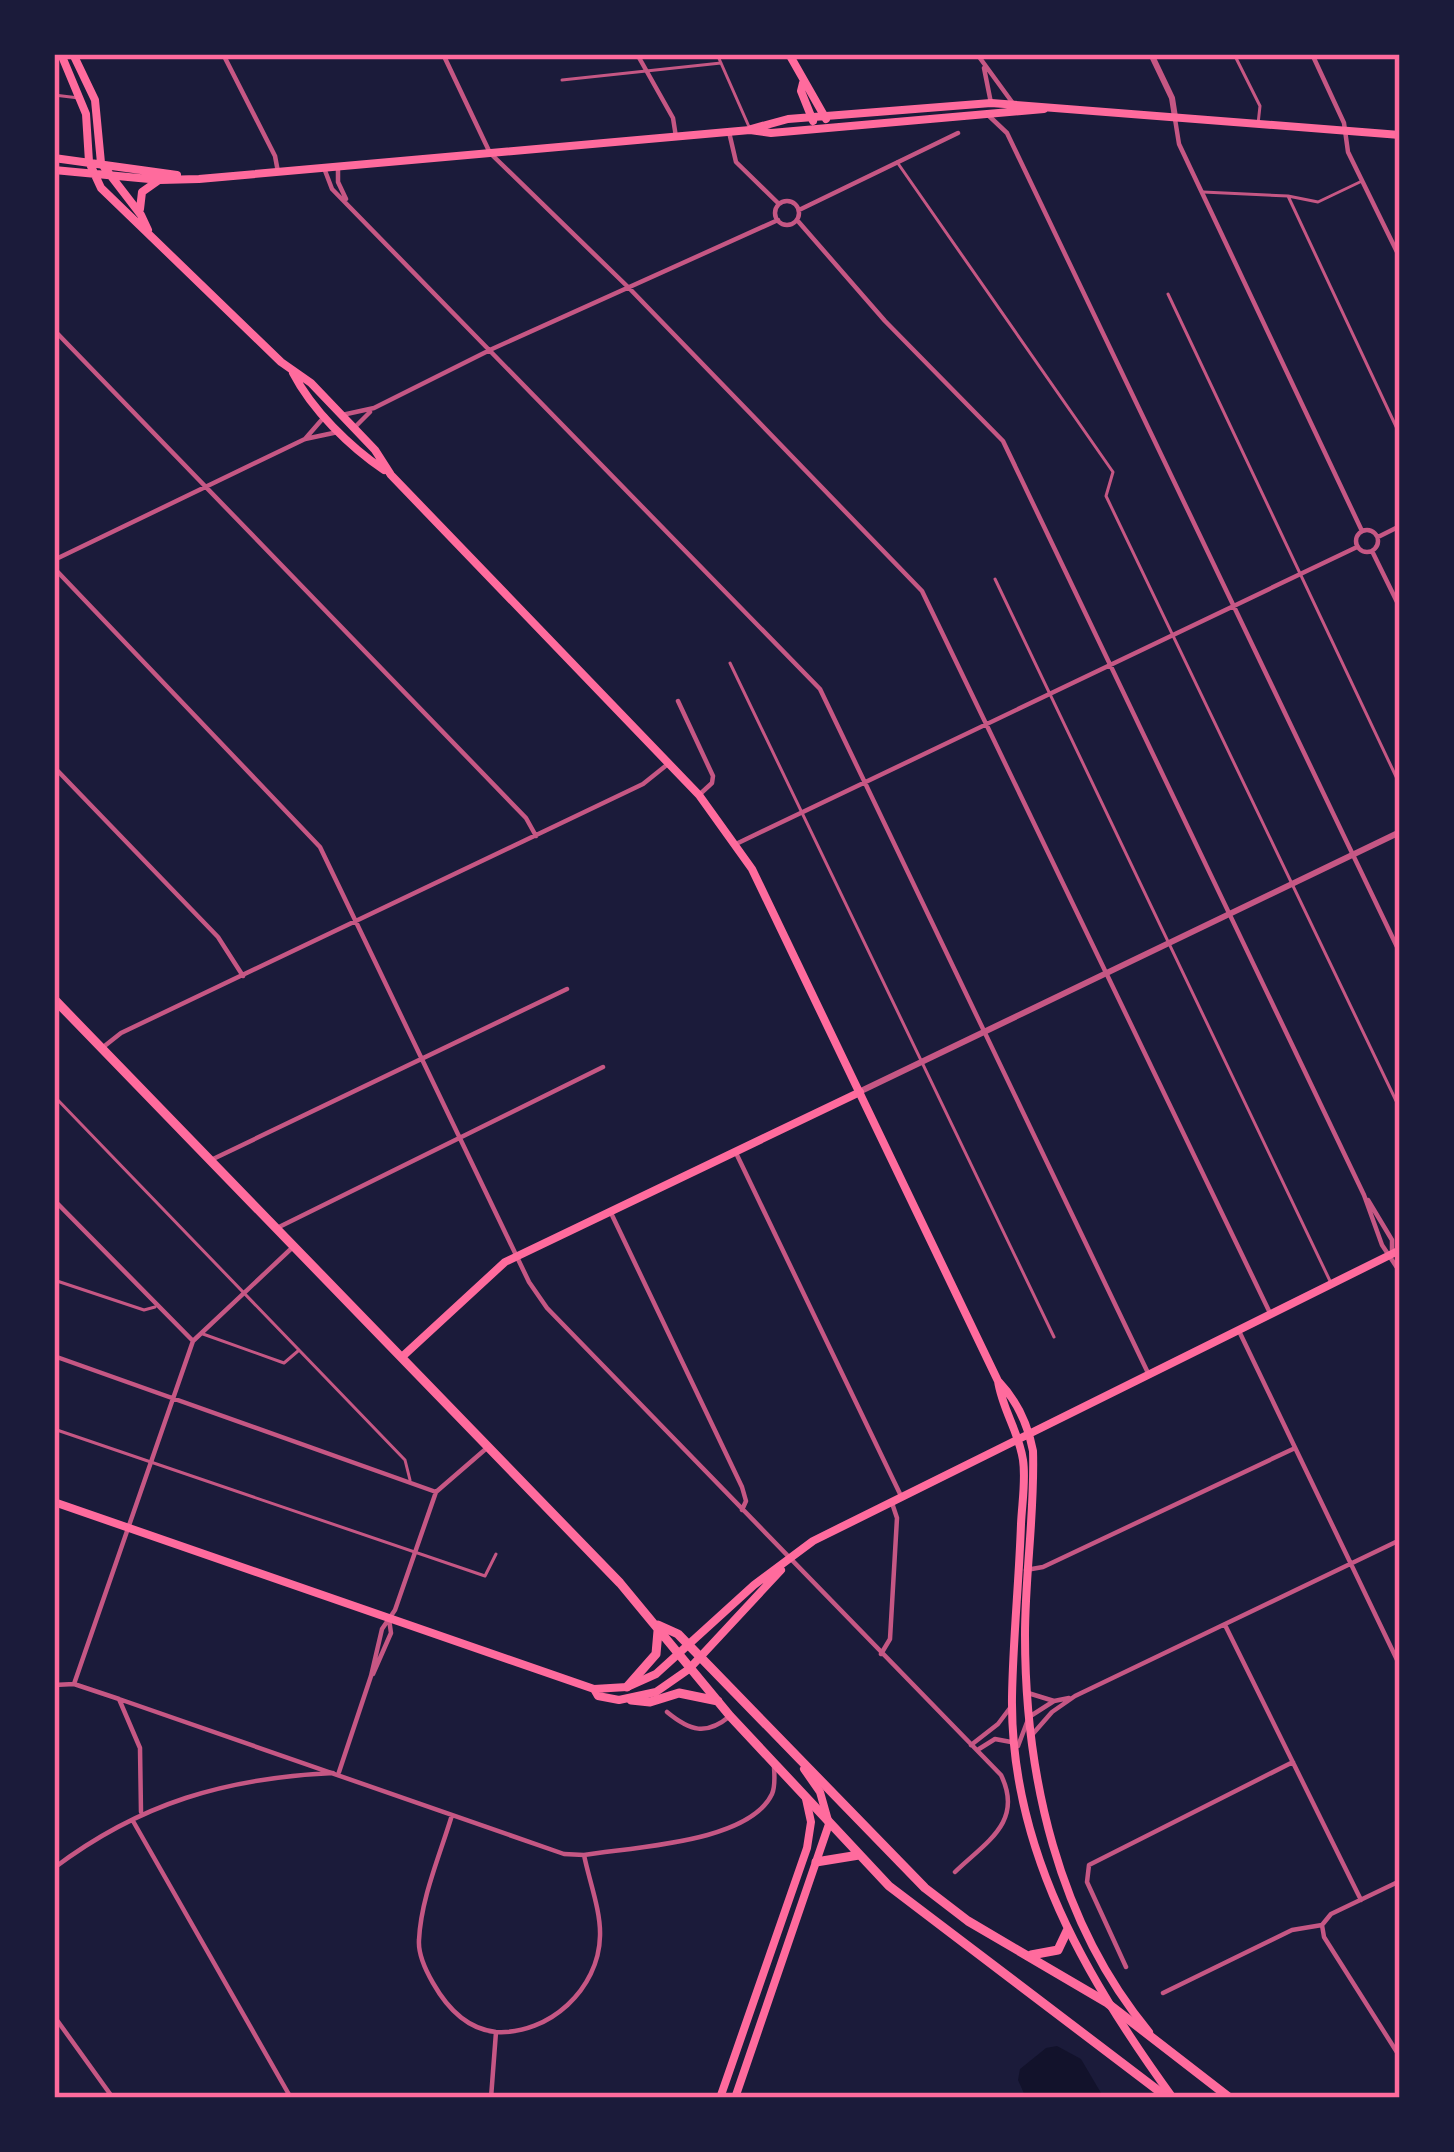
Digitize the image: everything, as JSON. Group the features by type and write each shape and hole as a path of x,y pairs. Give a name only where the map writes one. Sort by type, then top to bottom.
{"highway":[{"path":"54,998 404,1356 658,1625 730,1717 889,1886 1170,2098"},
{"path":"658,1625 678,1634 915,1880 968,1921 1106,2002 1230,2098"},
{"path":"627,1687 656,1654 658,1625"},
{"path":"631,1700 650,1702 679,1693 718,1701"},
{"path":"816,1862 859,1855"},
{"path":"1026,1955 1058,1950 1067,1930"}],"main road":[{"path":"61,54 86,114 93,174 117,206 292,372 311,383 375,450 391,475 699,795 736,844 781,925 998,1381 1017,1438 1023,1463 1029,1717 1047,1829 1074,1906 1119,1994 1150,2033"},
{"path":"73,54 94,100 101,163 141,215 148,232"},
{"path":"789,54 803,83 801,91 814,129"},
{"path":"803,83 810,86 826,116 826,128"},
{"path":"750,130 769,122 812,117 1014,103 1400,135"},
{"path":"54,170 160,180 1044,109"},
{"path":"54,158 161,170 188,178"},
{"path":"141,215 140,196 160,180"},
{"path":"292,372 302,391 340,432 365,458 391,475"},
{"path":"404,1356 496,1268 861,1091"},
{"path":"594,1689 627,1687 648,1679 814,1541 1396,1252"},
{"path":"998,1381 1013,1397 1030,1432 1033,1468 1012,1703 1032,1837 1067,1930 1106,2002 1170,2098"},
{"path":"54,1502 594,1689 610,1699 631,1700 656,1692 689,1669 791,1557"},
{"path":"735,2098 829,1824 820,1792 800,1763"},
{"path":"720,2098 808,1843 811,1822 806,1799"},
{"path":"762,1972 776,1976"}],"street":[{"path":"223,54 275,156 278,172"},
{"path":"637,54 673,118 676,136"},
{"path":"977,54 1014,103"},
{"path":"1151,54 1172,98 1179,144 1362,531"},
{"path":"1312,54 1336,104 1348,152 1400,258"},
{"path":"444,56 490,153 629,288 922,591 1271,1315"},
{"path":"984,68 991,103 1007,114 1007,133"},
{"path":"988,115 1007,133 1400,953"},
{"path":"730,132 736,162 779,204 778,220"},
{"path":"796,220 799,210 958,133"},
{"path":"338,166 338,182 346,199"},
{"path":"324,168 332,189 813,680 1149,1375"},
{"path":"779,204 789,201 799,210"},
{"path":"342,415 374,407 778,220"},
{"path":"778,220 785,224 796,220"},
{"path":"796,220 1003,441 1364,1196 1376,1208 1400,1271"},
{"path":"54,330 510,802 536,836"},
{"path":"354,428 374,407"},
{"path":"305,439 326,416"},
{"path":"340,432 305,439 54,564 320,847 517,1257 547,1308 1001,1775 1009,1802 1004,1823 955,1872"},
{"path":"1400,526 1378,537 1372,551 1400,608"},
{"path":"1372,551 1357,547 1356,538 1362,531 1378,537"},
{"path":"736,844 1357,547"},
{"path":"678,701 713,776 699,795"},
{"path":"102,1048 122,1034 643,784 668,764"},
{"path":"54,767 218,937 243,976"},
{"path":"861,1091 1400,832"},
{"path":"211,1160 567,989"},
{"path":"277,1228 603,1066"},
{"path":"736,1153 902,1498"},
{"path":"54,1201 193,1341"},
{"path":"611,1213 742,1487 746,1501 742,1510"},
{"path":"74,1684 193,1341 294,1246"},
{"path":"1239,1331 1400,1666"},
{"path":"54,1357 436,1492"},
{"path":"339,1773 371,1676 392,1633 389,1618 436,1492 488,1447"},
{"path":"1024,1570 1294,1449"},
{"path":"880,1654 890,1639 896,1518 892,1503"},
{"path":"1031,1736 1052,1712 1075,1696 1400,1540"},
{"path":"1225,1624 1361,1900"},
{"path":"54,1685 74,1684 564,1854 584,1855 715,1834 762,1806 772,1793 774,1765"},
{"path":"1028,1693 1054,1701"},
{"path":"974,1748 995,1738 1016,1748 1029,1717 1054,1701 1075,1696"},
{"path":"119,1699 140,1748 141,1813"},
{"path":"974,1748 1012,1703"},
{"path":"667,1712 700,1731 712,1730 730,1717"},
{"path":"1126,1967 1087,1882 1089,1865 1293,1762"},
{"path":"54,1868 141,1813 260,1778 339,1773"},
{"path":"452,1815 418,1943 427,1973 446,2005 465,2021 496,2032 536,2024 573,2002 592,1975 601,1936 584,1855"},
{"path":"133,1821 291,2098"},
{"path":"1163,1993 1292,1930 1322,1925 1331,1914 1400,1881"},
{"path":"1322,1925 1324,1937 1400,2057"},
{"path":"54,2015 113,2098"},
{"path":"491,2098 496,2032"}],"lane":[{"path":"444,56 452,54"},
{"path":"717,54 750,130"},
{"path":"1234,54 1260,106 1258,125"},
{"path":"562,80 721,63"},
{"path":"54,95 81,99"},
{"path":"896,161 1113,472 1106,496 1400,1109"},
{"path":"1202,192 1318,202 1363,181"},
{"path":"1288,196 1400,434"},
{"path":"1391,239 1400,235"},
{"path":"1168,294 1400,785"},
{"path":"995,579 1332,1284"},
{"path":"730,663 1054,1336"},
{"path":"54,1096 405,1460 411,1483"},
{"path":"54,1280 144,1310 158,1306"},
{"path":"201,1333 284,1363 299,1350"},
{"path":"54,1429 485,1576 496,1554"}],"shaded area":[{"path":"1057,2046 1081,2059 1104,2098 1026,2098 1018,2080 1020,2069 1046,2048"}]}
